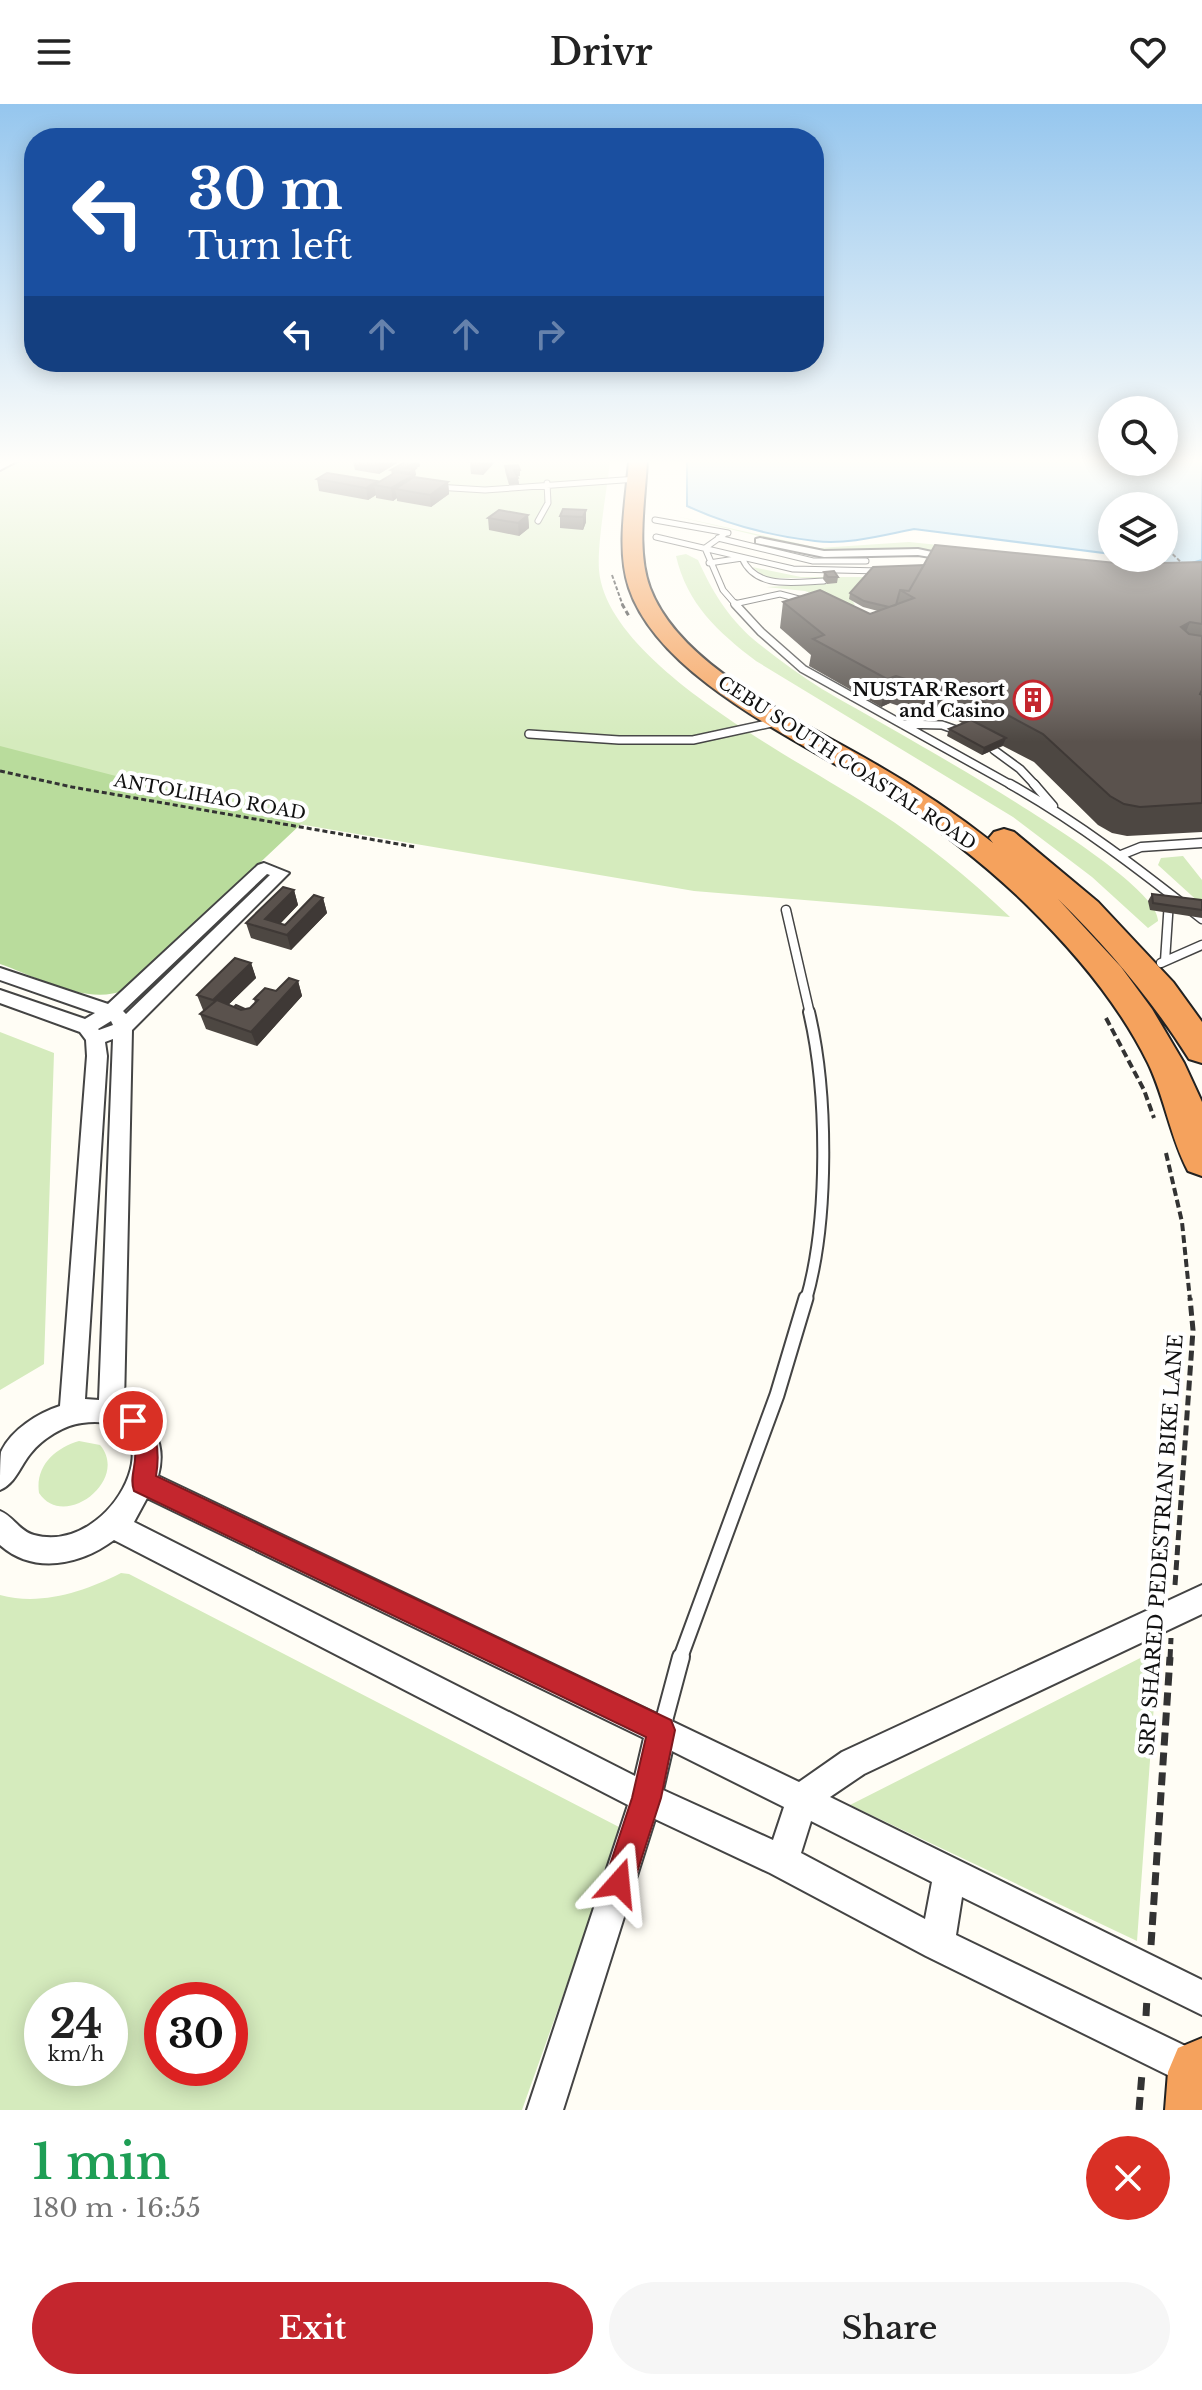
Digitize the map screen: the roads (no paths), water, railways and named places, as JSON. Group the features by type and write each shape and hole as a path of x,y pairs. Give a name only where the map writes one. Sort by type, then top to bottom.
{"highway":[{"name":"CEBU SOUTH COASTAL ROAD","path":"633,555 639,595 683,652 716,679 957,830 1078,937 1115,983 1157,1048 1178,1086 1195,1130 1202,1160"},
{"path":"656,555 656,559"},
{"name":"CEBU SOUTH COASTAL ROAD","path":"673,606 693,633 741,672 992,829 1048,872 1155,966 1202,1050"},
{"path":"1183,2063 1200,2110"}],"street":[{"path":"933,555 971,561"},
{"path":"0,996 91,1033 117,1020 281,873 264,868 117,1020 111,1410"},
{"path":"0,974 117,1020"},
{"path":"72,1411 97,1056 91,1033"},
{"path":"0,1477 25,1440 39,1428 72,1411 111,1410 133,1421 145,1441 147,1468 136,1497 112,1525 81,1544 48,1551 20,1544 0,1526"},
{"path":"143,1482 661,1730 1202,1998"},
{"path":"112,1525 646,1798 782,1861 938,1944 1183,2063"},
{"path":"782,1861 802,1800 828,1778 853,1763 1202,1599"},
{"path":"545,2110 646,1798 661,1730"},
{"path":"938,1944 950,1872"}],"lane":[{"path":"707,555 734,604 803,669 1057,811 1121,855 1202,919"},
{"path":"729,555 808,571 868,569 885,572"},
{"path":"787,555 813,561 866,561"},
{"path":"709,563 742,558"},
{"path":"742,558 748,572 765,581 824,581"},
{"path":"734,604 780,594 822,606"},
{"path":"529,734 619,740 693,740 782,721"},
{"path":"898,724 942,725 959,731"},
{"path":"994,750 1036,783 1057,811"},
{"path":"1121,855 1141,847 1202,843"},
{"path":"1155,966 1170,909 1168,895"},
{"path":"661,1730 673,1679 777,1395 817,1261 822,1214 821,1116 813,1027 786,910"},
{"path":"1155,966 1202,945"}],"water":[{"path":"1178,555 1202,555 1202,560 1178,565"}],"place":[{"name":"NUSTAR Resort and Casino","path":"1033,700"}]}
